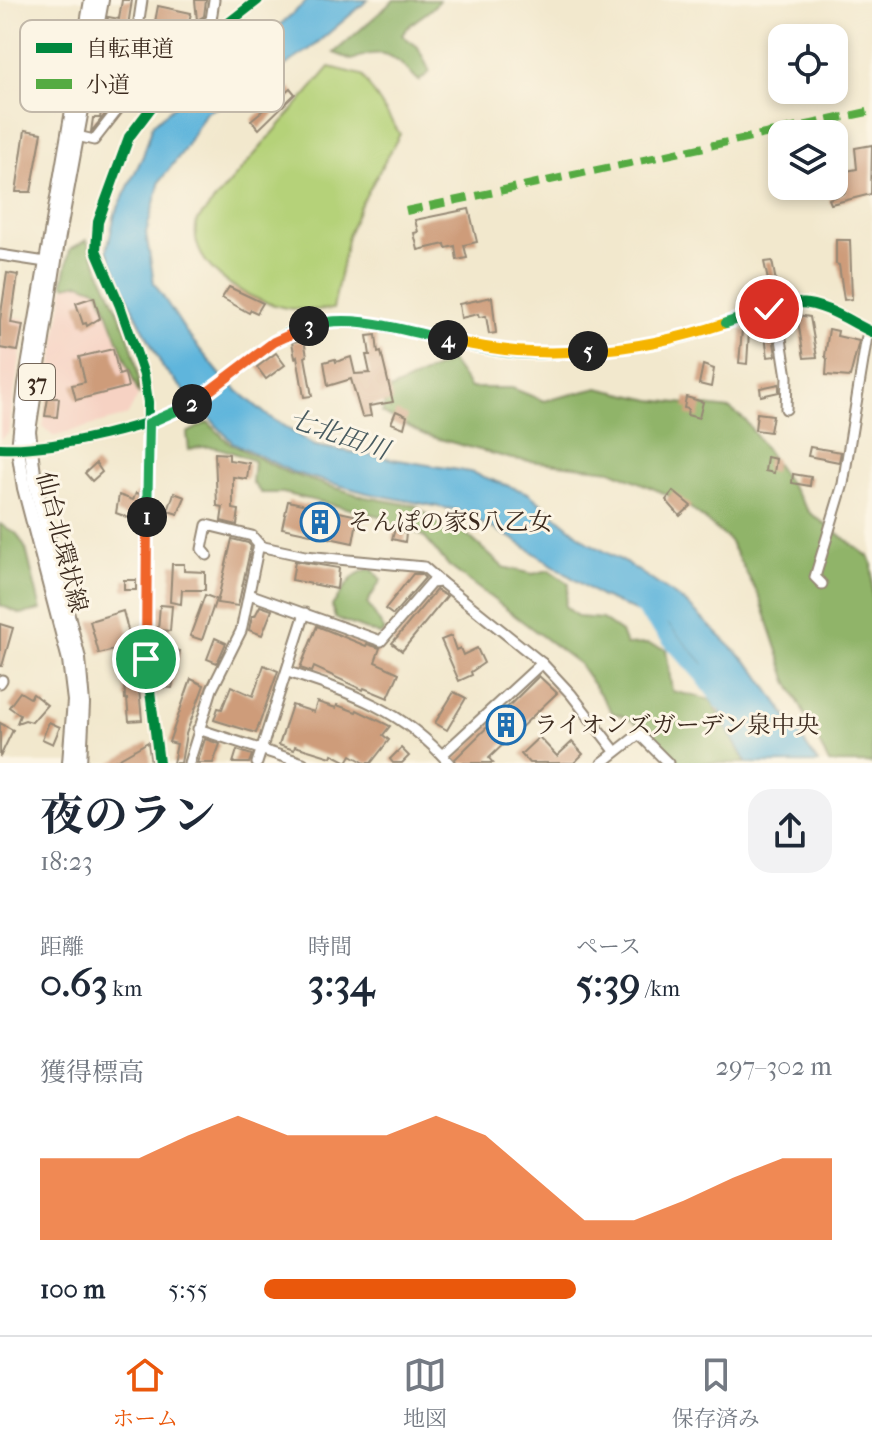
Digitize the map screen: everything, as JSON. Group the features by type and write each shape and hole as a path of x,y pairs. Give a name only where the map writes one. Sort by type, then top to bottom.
{"main road":[{"name":"仙台北環状線","path":"88,20 91,0"},
{"name":"仙台北環状線","path":"98,20 102,0"},
{"name":"仙台北環状線","path":"50,263 74,112"},
{"name":"仙台北環状線","path":"69,763 74,701 69,660 24,488 25,384 81,112"},
{"name":"仙台北環状線","path":"24,449 79,659 83,704 80,763"}],"street":[{"path":"139,20 142,0"},
{"path":"211,20 214,0"},
{"path":"232,20 258,0"},
{"path":"77,136 94,140 117,112"},
{"path":"148,112 129,137 98,222 96,250 144,375 149,423 146,659 159,763"},
{"path":"0,255 50,263"},
{"path":"0,448 24,449 149,423 195,402 274,342 320,322 358,321 496,350 542,355 614,350 685,337 797,302 818,305 870,331 843,484 815,577 822,584"},
{"path":"776,307 787,377 786,409"},
{"path":"207,555 202,549 207,525 252,536 259,546 317,558 424,567 542,663 571,694 615,751"},
{"path":"189,763 212,689 241,631 259,546"},
{"path":"249,594 381,641 431,583 441,582"},
{"path":"257,763 305,613"},
{"path":"288,672 358,695 391,713 446,759 542,663"},
{"path":"198,729 303,763"},
{"path":"602,763 639,734 668,763"}],"shaded area":[{"path":"80,284 98,291 138,396 127,416 53,436 43,427 64,287"},
{"path":"0,315 26,319 8,434 0,439"}],"green space":[{"path":"394,0 439,0 402,35 418,47 430,72 419,81 389,56 374,54 352,60 334,53"},
{"path":"330,67 362,75 400,134 359,208 348,235 333,309 288,308 252,297 222,278 201,252 196,237 197,221"},
{"path":"87,240 128,336 138,375 139,395 99,290 80,283 66,286 63,283 70,249"},
{"path":"451,361 470,388 512,388 544,401 598,388 652,400 730,409 745,420 809,512 869,557 872,563 872,763 829,763 788,681 760,598 728,539 682,501 611,470 512,459 425,435 382,413 388,391"},
{"path":"208,422 229,443 288,473 365,497 416,506 442,526 464,532 503,567 533,574 549,570 569,584 565,606 578,617 602,619 621,632 626,645 647,644 666,649 672,691 711,700 746,763 678,763 640,726 613,713 579,664 449,566 424,537 387,525 388,518 283,493 261,493 252,482 254,461 214,447 189,450 187,433"},
{"path":"0,524 17,534 26,549 41,610 21,614 0,605"},
{"path":"372,569 381,580 367,603 385,631 380,635 335,618 332,606 353,577"}],"water":[{"path":"308,0 368,0 310,49 284,66 284,21"},
{"path":"167,112 206,112 184,150 160,181 146,233 154,283 188,335 224,379 268,416 315,446 470,472 528,493 589,543 628,564 686,603 755,670 818,763 747,763 728,731 702,663 668,625 600,596 510,537 456,510 367,493 292,472 232,442 163,368 107,250 115,214 143,156 153,124"}],"building":[{"path":"122,0 132,0 129,20 108,20 108,17 119,19"},
{"path":"195,0 206,0 204,16 197,20"},
{"path":"158,6 191,13 189,20 155,20"},
{"path":"290,88 295,94 284,105 284,93"},
{"path":"101,112 107,112 91,132 93,118 100,118"},
{"path":"261,112 276,112 259,129 251,120"},
{"path":"25,130 42,133 31,192 16,192"},
{"path":"872,145 871,194 848,200 848,171 857,169 855,148"},
{"path":"469,209 477,242 464,245 467,258 457,260 455,246 446,248 445,244 418,250 415,220"},
{"path":"836,240 850,240 852,299 844,300 839,265 836,264"},
{"path":"772,261 777,287 770,289 764,262"},
{"path":"7,273 18,275 11,323 23,325 18,351 0,348 0,320"},
{"path":"229,287 263,303 257,313 251,310 249,313 222,298"},
{"path":"94,297 100,318 87,326 83,324 76,303"},
{"path":"492,297 496,333 489,334 486,316 479,317 478,314 461,318 459,304"},
{"path":"797,315 810,317 817,357 804,358"},
{"path":"772,328 776,356 768,357 764,329"},
{"path":"829,329 838,331 837,336 859,341 850,377 826,375"},
{"path":"742,330 749,331 747,364 739,363"},
{"path":"376,335 378,353 381,352 393,402 369,406 371,416 362,417 351,379 328,386 324,362 351,357 355,374 370,373 366,355 370,355 367,336"},
{"path":"304,340 312,396 304,397 292,342"},
{"path":"113,349 119,375 125,373 128,387 76,400 72,385 85,382 79,357"},
{"path":"276,353 285,365 266,379 257,367"},
{"path":"703,365 714,369 711,387 699,384"},
{"path":"779,384 779,392 761,396 760,388"},
{"path":"686,397 703,402 699,418 687,415 688,409 684,408"},
{"path":"48,398 59,398 57,417 45,416"},
{"path":"396,411 407,416 404,428 391,423"},
{"path":"757,413 773,415 770,432 755,430"},
{"path":"810,447 841,452 839,462 808,456"},
{"path":"215,453 229,454 229,460 249,463 247,479 233,477 233,509 239,510 237,525 221,521 223,507 217,506"},
{"path":"767,457 776,459 774,473 765,471"},
{"path":"96,463 102,472 92,481 85,473"},
{"path":"793,474 811,477 810,486 792,483"},
{"path":"673,491 691,506 680,516 666,500"},
{"path":"136,493 140,494 140,522 116,513 119,495 133,500"},
{"path":"174,493 185,497 178,514 168,511"},
{"name":"そんぽの家S八乙女","path":"288,501 358,516 353,543 282,528"},
{"path":"395,529 406,533 405,542 392,539"},
{"path":"232,539 251,546 238,606 217,603"},
{"path":"295,561 339,568 337,589 292,580"},
{"path":"172,564 184,564 184,571 205,572 205,590 182,590 181,604 170,602"},
{"path":"413,574 421,574 425,578 393,615 385,609"},
{"path":"124,580 136,580 136,590 124,590"},
{"path":"436,590 447,596 402,651 392,643"},
{"path":"205,595 216,599 202,640 190,636"},
{"path":"160,605 172,606 170,631 158,630"},
{"path":"260,606 272,610 262,635 249,630 252,616"},
{"path":"123,611 132,645 99,654 90,621"},
{"path":"0,624 13,628 2,666 0,666"},
{"path":"317,626 366,646 380,648 375,662 399,673 388,698 314,667 312,672 300,668"},
{"path":"451,636 456,650 460,648 463,655 477,648 484,663 471,672 472,675 459,681 441,640"},
{"path":"215,638 226,643 217,663 207,659"},
{"path":"167,649 180,651 172,688 159,687"},
{"path":"264,665 278,671 256,733 214,720 231,686 253,696"},
{"path":"130,674 138,679 142,720 129,721 124,677"},
{"name":"ライオンズガーデン泉中央","path":"539,676 557,693 489,758 493,763 456,763 455,759"},
{"path":"191,679 204,685 186,734 181,763 173,763 177,744 169,742"},
{"path":"20,692 30,698 33,694 47,705 32,722 25,720 17,723 20,715 9,707"},
{"path":"454,692 466,698 447,730 435,723"},
{"path":"317,702 357,710 390,726 383,735 389,740 371,763 351,755 347,762 332,754 331,757 295,746 294,750 279,745 292,705 314,712"},
{"path":"49,722 60,727 53,744 42,739"},
{"path":"0,723 13,730 0,757"},
{"path":"539,737 557,756 572,742 583,754 574,763 529,763 521,754"},
{"path":"205,739 220,744 213,763 197,763"},
{"path":"148,742 151,763 111,763"},
{"path":"401,748 409,756 402,763 393,763 390,759"},
{"path":"237,750 252,755 249,763 233,763"}],"waterway":[{"name":"七北田川","path":"639,604 704,677 722,702"}],"marked path":[{"path":"406,211 872,111"}],"cycle path":[{"path":"232,20 258,0"},
{"path":"148,112 129,137 98,222 96,250 144,375 148,402 146,659 159,763"},
{"path":"0,448 46,446 102,435 180,410 212,390 270,344 286,334 319,322 368,323 490,350 527,354 598,351 667,341 774,306 800,303 819,306 872,332"}],"place":[{"name":"そんぽの家S八乙女","path":"320,522"},
{"name":"ライオンズガーデン泉中央","path":"506,725"}],"route":[{"path":"146,659 149,423 195,402 274,342 320,322 358,321 496,350 542,355 614,350 685,337 769,309"}]}
